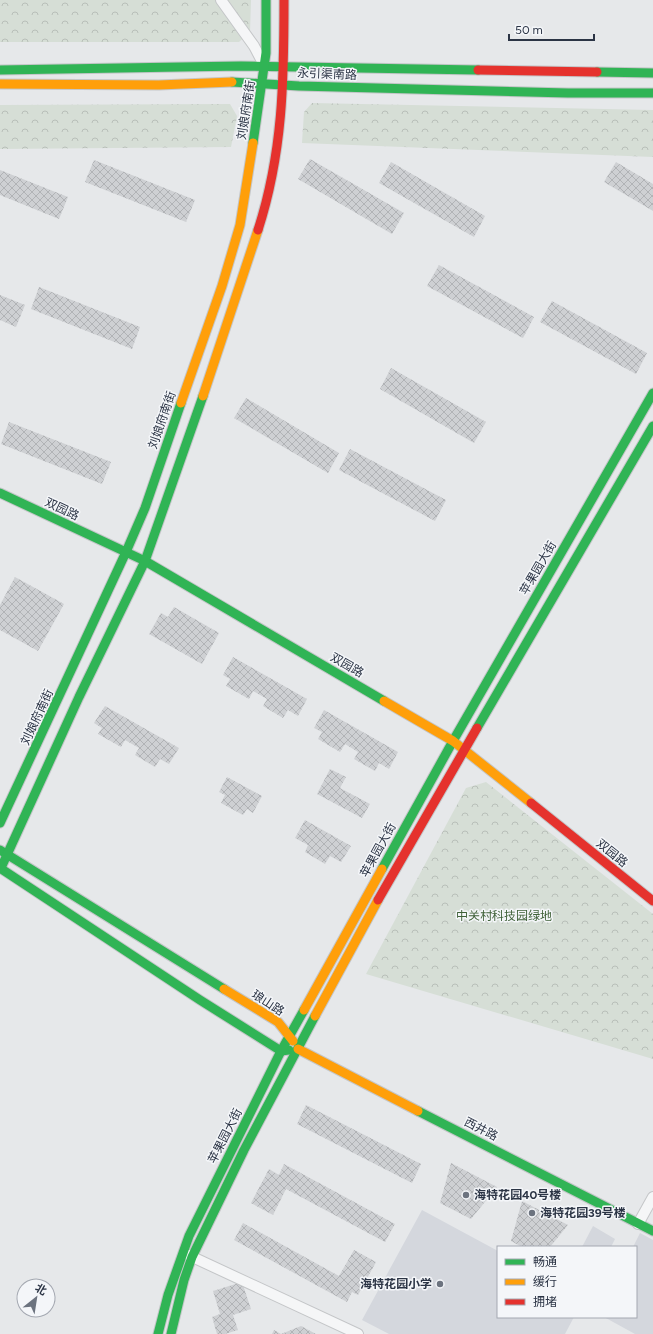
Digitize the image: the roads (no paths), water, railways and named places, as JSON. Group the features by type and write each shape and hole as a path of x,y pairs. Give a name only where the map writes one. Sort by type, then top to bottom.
{"main road":[{"name":"刘娘府南街","path":"0,823 145,508 222,286 237,233 263,83 265,66 266,0"},
{"path":"284,0 284,85 276,161 262,219 215,364 145,561 4,852 0,868 16,880 200,1000 281,1051 298,1048"},
{"name":"永引渠南路","path":"0,70 283,66 653,73"},
{"name":"永引渠南路","path":"0,84 263,83 284,85 568,93 653,93"},
{"name":"苹果园大街","path":"158,1334 168,1295 187,1254 220,1173 281,1051 453,741 653,393"},
{"name":"苹果园大街","path":"171,1334 182,1286 187,1254 247,1146 298,1048 379,900 653,426"},
{"name":"双园路","path":"0,493 145,561 453,741 653,901"},
{"name":"琅山路","path":"4,852 278,1022 290,1034 298,1048"},
{"name":"西井路","path":"298,1048 653,1231"}],"street":[{"path":"221,0 254,46 265,66"},
{"path":"638,1224 653,1197"},
{"path":"187,1254 358,1334"}],"place":[{"name":"海特花园40号楼","path":"466,1195"},
{"name":"海特花园39号楼","path":"532,1213"},
{"name":"海特花园小学","path":"440,1284"}],"park label":[{"name":"中关村科技园绿地","path":"504,916"}]}
